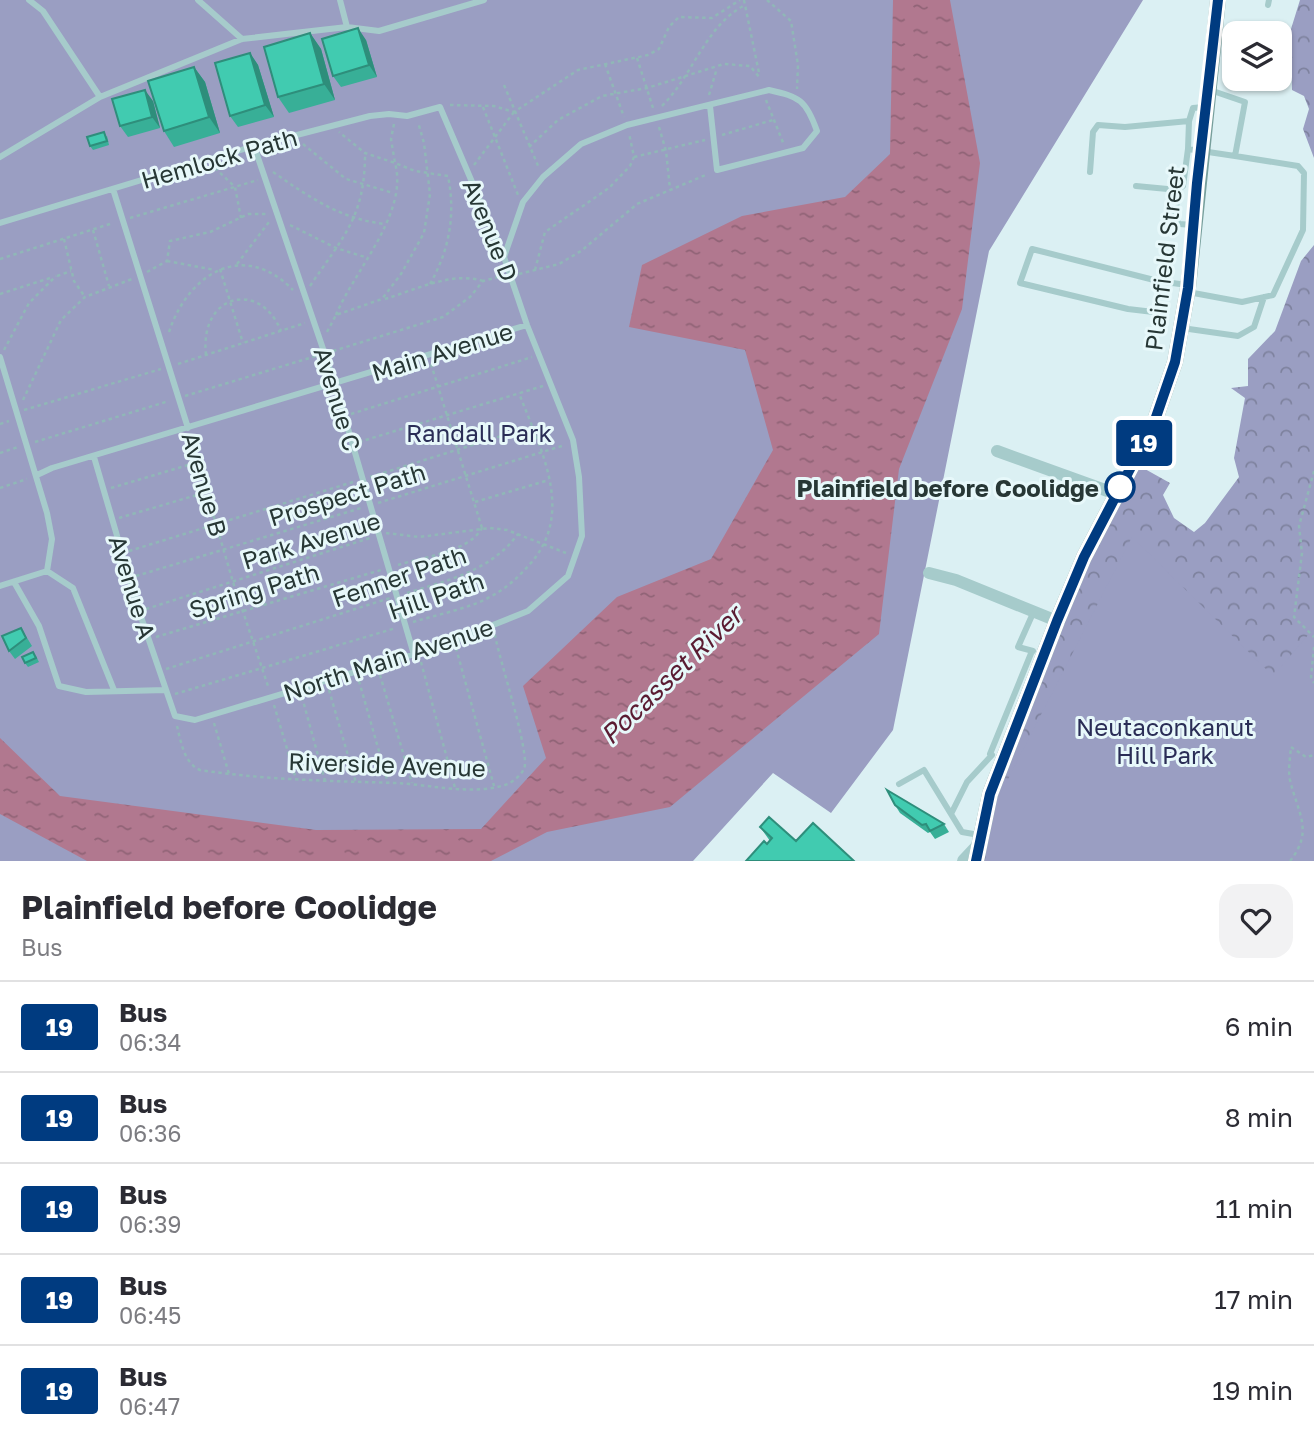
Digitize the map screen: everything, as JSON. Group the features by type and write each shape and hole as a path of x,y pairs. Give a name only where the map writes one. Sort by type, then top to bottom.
{"main road":[{"name":"Plainfield Street","path":"979,847 997,756 1038,653 1057,621 1084,557 1154,423 1175,362 1188,288 1194,225 1194,149 1206,106 1219,0"}],"street":[{"path":"997,451 1116,494"},
{"path":"929,573 956,580 1057,621"},
{"path":"964,861 979,847"}],"lane":[{"path":"29,0 43,11 100,97"},
{"path":"198,0 242,39"},
{"path":"340,0 347,27"},
{"path":"0,156 100,97 242,39 347,27 379,31 484,0"},
{"path":"1208,90 1245,103 1235,156"},
{"path":"503,257 522,205 543,177 581,144 627,125 763,91 796,96 809,110 817,131 803,148 718,170 710,106"},
{"path":"1136,186 1178,190 1183,186 1194,149 1189,121 1193,108 1206,106"},
{"name":"Hemlock Path","path":"0,223 254,146 335,125 389,114 407,116 440,107"},
{"name":"Avenue D","path":"440,107 503,257 573,442 582,506 582,536 575,556"},
{"path":"1090,172 1093,132 1098,125 1125,127 1189,121"},
{"name":"Avenue C","path":"254,146 300,294 335,383 405,625 416,654"},
{"path":"1162,313 1128,309 1020,283 1032,249 1242,302 1273,295 1303,229 1304,173 1298,166 1194,149"},
{"name":"Avenue B","path":"113,189 188,428"},
{"path":"1178,190 1175,218 1179,224 1194,225"},
{"path":"1181,328 1238,336 1254,327 1264,297"},
{"name":"Main Avenue","path":"37,475 527,325"},
{"path":"0,356 37,475 52,539 47,571"},
{"name":"Avenue A","path":"94,457 139,611 175,716"},
{"name":"North Main Avenue","path":"175,716 195,720 416,654 494,625 528,611 568,576 575,556"},
{"path":"0,586 47,571"},
{"path":"47,571 73,588 114,690"},
{"path":"14,582 39,626 59,686 86,692 114,690 167,693"},
{"path":"1034,611 1018,647 1038,653"},
{"path":"951,814 967,782 997,756"},
{"path":"899,784 925,770 962,832 979,847"}],"path":[{"path":"470,178 477,156 514,112 578,70 649,55 659,49 669,27 679,17 712,18 742,0 760,78 750,66 734,64 614,94 578,107 528,147"},
{"path":"767,0 791,21 798,65 796,96"},
{"path":"654,113 687,77 721,21 745,5"},
{"path":"535,270 545,232 579,211 630,166 634,150 605,64"},
{"path":"710,106 709,95 718,66"},
{"path":"504,85 528,147 543,177"},
{"path":"763,91 784,141 785,152"},
{"path":"440,107 483,106 514,112"},
{"path":"483,106 522,205"},
{"path":"321,344 351,282 387,224 397,172 392,132 394,125 407,116 416,119 421,126 430,194 424,233 401,274 382,299"},
{"path":"335,125 352,146 365,153 428,173 448,176 452,229 443,261 429,286"},
{"path":"298,135 302,143 335,173 363,185 394,193"},
{"path":"167,337 181,302 220,268 236,266 262,271 300,294 349,232 363,185 365,153"},
{"path":"212,159 214,168 235,187 241,218"},
{"path":"259,162 313,200 354,218 387,224"},
{"path":"337,314 465,277 483,281 559,264 581,251 637,204 718,170"},
{"path":"167,261 170,241 210,232 241,218 264,213 273,216 236,266"},
{"path":"278,217 336,248 368,258"},
{"path":"93,230 109,286"},
{"path":"64,239 71,271 79,292 85,297"},
{"path":"17,412 53,332 85,297 141,276 167,261 214,271"},
{"path":"220,268 243,343"},
{"path":"0,294 71,271"},
{"path":"0,356 29,303 56,276"},
{"path":"0,453 443,317 470,297 483,281"},
{"path":"206,355 204,341 208,319 217,309 231,302 254,302 265,307 281,331"},
{"path":"429,355 482,528"},
{"path":"344,416 538,355"},
{"path":"353,444 550,384"},
{"path":"519,393 550,479 552,526 546,545"},
{"path":"122,553 531,426"},
{"name":"Avenue B","path":"188,428 223,550 272,696 296,779"},
{"name":"Prospect Path","path":"130,578 573,442"},
{"path":"104,490 198,462"},
{"path":"1314,471 1299,526 1302,553 1294,617 1314,637"},
{"path":"0,488 37,475"},
{"path":"475,502 550,479"},
{"path":"113,520 207,492"},
{"name":"Park Avenue","path":"139,611 379,535 397,533 419,537 482,528 507,530 575,556"},
{"name":"Spring Path","path":"149,639 465,544 477,537 482,528"},
{"name":"Fenner Path","path":"160,671 462,576 508,548 518,534"},
{"name":"Hill Path","path":"167,693 262,669 482,601 520,576 546,545"},
{"name":"Riverside Avenue","path":"175,716 191,766 229,774 455,788 509,783 517,778 526,762 494,625"},
{"path":"454,641 494,786"},
{"path":"1314,647 1311,677 1314,683"},
{"path":"416,654 455,788"},
{"path":"377,665 412,785"},
{"path":"356,671 388,783"},
{"path":"326,680 356,783"},
{"path":"300,688 325,781"},
{"path":"212,715 229,774"},
{"path":"1290,861 1303,847 1305,830 1290,778 1291,747 1306,757 1314,755"}],"green space":[{"name":"Randall Park","path":"0,0 1143,0 989,251 893,730 831,813 773,773 693,861 0,861"},
{"path":"1300,0 1314,0 1314,158 1303,129 1309,109 1304,96 1292,90 1292,26"},
{"name":"Neutaconkanut Hill Park","path":"1314,245 1314,861 976,861 981,834 1060,614 1136,464 1170,483 1163,495 1174,518 1194,532 1205,523 1239,477 1234,458 1245,398 1231,388 1248,386 1248,359 1275,331 1301,261"},
{"name":"Neutaconkanut Hill Park","path":"1132,537 1273,676 1314,628 1314,861 986,861 983,828"}],"water":[{"name":"Pocasset River","path":"893,0 950,0 980,163 962,309 899,469 879,634 670,807 547,832 491,861 87,861 0,814 0,738 60,796 316,830 481,829 546,758 523,686 617,597 711,559 773,450 745,350 629,327 642,265 742,216 845,197 890,154"}],"building":[{"path":"358,28 369,65 333,76 322,39"},
{"path":"310,33 324,84 278,97 264,47"},
{"path":"250,53 265,105 230,116 215,63"},
{"path":"194,67 209,117 164,131 148,81"},
{"path":"145,90 152,117 120,126 112,99"},
{"path":"104,132 107,141 90,146 87,137"},
{"path":"21,628 26,638 9,651 2,636"},
{"path":"33,652 36,658 25,663 22,657"},
{"path":"887,790 944,824 930,831 926,824 922,825 895,805"},
{"path":"769,817 796,841 813,823 854,861 746,861 764,841 767,844 772,838 760,827"}],"bus line":[{"name":"19","path":"976,861 990,794 1057,621 1084,557 1154,423 1175,362 1188,288 1218,0"}],"place":[{"name":"Plainfield before Coolidge","path":"1120,487"}]}
